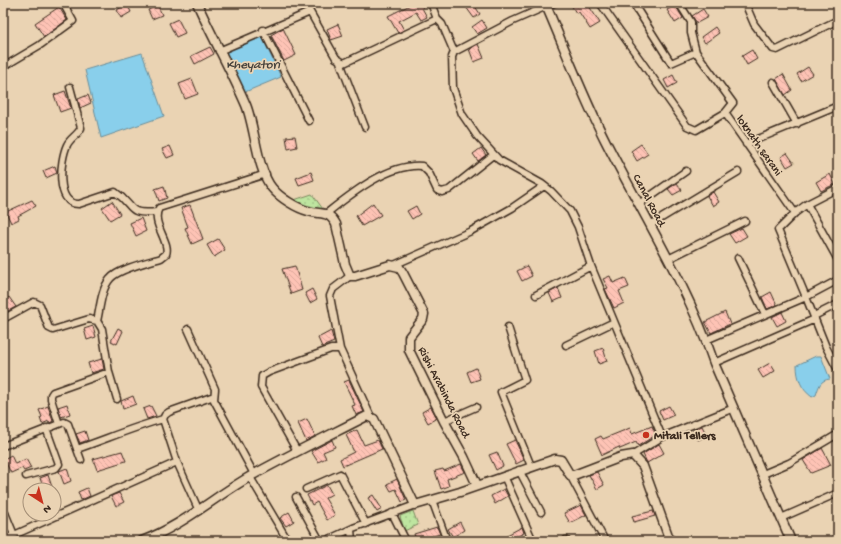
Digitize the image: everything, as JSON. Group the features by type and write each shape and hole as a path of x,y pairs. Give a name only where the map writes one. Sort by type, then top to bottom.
{"street":[{"path":"3,68 40,45 73,21 63,3"},
{"path":"197,3 246,106 262,166 272,188 289,202 307,211 327,214 336,224 345,264 350,276"},
{"path":"306,3 336,58 340,62 365,127"},
{"path":"431,3 437,19 442,24 454,52"},
{"path":"600,3 689,128 696,130 725,113"},
{"path":"633,3 671,63 696,52"},
{"name":"loknath sarani","path":"679,3 691,22 691,33 696,52 733,103 725,113 795,213"},
{"path":"745,3 754,24 773,49 777,50 838,20"},
{"path":"547,6 506,24 454,52 452,57 453,88 462,114 493,155 544,186 570,211 578,227 591,266 662,437"},
{"name":"Canal Road","path":"547,6 605,141 668,259 706,340 730,409 763,474"},
{"path":"219,51 263,30 310,12"},
{"path":"340,62 344,63 437,19"},
{"path":"263,30 308,120"},
{"path":"773,82 797,124"},
{"path":"70,87 81,128 79,133 67,144 61,175 61,183 69,201 73,204 79,204 115,192 135,212 141,214 157,212 159,208 166,205 266,174"},
{"path":"746,144 838,106"},
{"path":"327,214 376,177 414,165 422,166 429,173 437,190 442,192 449,190 493,155"},
{"path":"639,204 686,171"},
{"path":"650,225 738,172"},
{"path":"414,505 382,434 371,416 340,349 330,296 333,289 350,276 355,276 394,265 471,231 512,208 544,186"},
{"path":"838,188 807,204 795,213 778,230 826,347 838,370"},
{"path":"807,204 838,260"},
{"path":"97,321 110,278 120,272 161,258 166,254 167,248 157,212"},
{"path":"668,259 745,221"},
{"path":"738,258 764,314"},
{"name":"Rishi Arabinda Road","path":"394,265 403,273 424,314 423,319 409,337 409,350 477,485"},
{"path":"536,295 591,266"},
{"path":"706,340 806,297 838,280"},
{"path":"3,319 34,302 40,305 49,328 53,330 89,319 97,321 102,329 109,372 117,399"},
{"path":"714,364 814,318 838,304"},
{"path":"566,345 614,322"},
{"path":"508,327 525,380 501,392 532,466"},
{"path":"188,329 215,390 214,400 252,475 288,541"},
{"path":"297,451 264,396 260,381 262,376 331,349 340,349"},
{"path":"59,424 51,399 53,392 109,372"},
{"path":"199,511 177,462 163,419 164,415 169,412 214,396"},
{"path":"444,421 476,407"},
{"path":"570,474 574,475 621,457 633,455 662,437 730,409"},
{"path":"142,541 156,536 199,511 252,475 367,416 371,416"},
{"path":"77,449 122,434 132,428 163,419"},
{"path":"3,446 64,422 68,424 81,460"},
{"path":"26,476 56,468 59,464 46,428"},
{"path":"791,541 763,474 789,462 838,434"},
{"path":"633,455 643,466 670,541"},
{"path":"325,541 351,529 414,505 519,470 558,459 570,474 605,541"},
{"path":"3,540 177,462"},
{"path":"519,470 541,512"},
{"path":"306,489 340,474 366,524"},
{"path":"504,476 533,541"},
{"path":"781,518 838,493"},
{"path":"296,497 320,541"},
{"path":"432,500 447,541"},
{"path":"3,508 14,535"},
{"path":"392,513 406,541"},
{"path":"351,529 352,541"}],"green space":[{"path":"312,194 323,209 319,213 291,201"},
{"path":"413,511 418,525 404,531 400,516"}],"water":[{"name":"Kheyatori","path":"261,35 281,77 245,92 225,52"},
{"path":"142,53 164,116 101,138 85,70"},
{"path":"816,356 821,356 830,379 822,382 816,395 812,397 800,383 797,365"}],"building":[{"path":"414,3 427,3 427,5 422,8 427,17 421,20 416,12 399,21 404,30 398,33 388,16"},
{"path":"463,3 473,3 480,14 474,18"},
{"path":"570,3 587,3 600,23 590,29 579,12 576,13"},
{"path":"127,4 131,12 121,18 117,10"},
{"path":"675,5 683,18 675,23 667,10"},
{"path":"158,6 162,15 152,19 148,10"},
{"path":"59,7 67,20 44,37 35,23"},
{"path":"703,9 708,17 697,23 692,16"},
{"path":"178,19 185,33 176,37 169,23"},
{"path":"482,20 487,28 477,34 472,27"},
{"path":"338,24 343,36 331,40 327,29"},
{"path":"715,27 719,33 705,43 701,37"},
{"path":"283,28 296,55 284,61 271,35"},
{"path":"478,44 484,58 474,62 469,49"},
{"path":"210,47 214,54 195,64 191,56"},
{"path":"752,50 757,59 747,65 742,56"},
{"path":"808,67 813,74 801,81 797,74"},
{"path":"783,74 792,90 785,95 776,79"},
{"path":"673,75 677,83 668,88 664,80"},
{"path":"192,79 198,94 185,99 179,84"},
{"path":"65,91 71,108 60,112 54,95"},
{"path":"88,95 91,103 80,108 78,99"},
{"path":"295,136 297,147 288,149 286,137"},
{"path":"641,144 648,154 637,161 631,151"},
{"path":"170,146 174,155 167,158 162,149"},
{"path":"481,148 486,155 478,161 473,154"},
{"path":"787,153 794,163 787,167 781,157"},
{"path":"55,166 57,173 46,178 43,171"},
{"path":"311,172 314,180 299,185 296,178"},
{"path":"830,174 835,184 821,191 816,182"},
{"path":"677,183 682,190 673,195 668,189"},
{"path":"164,186 167,198 159,201 155,189"},
{"path":"713,192 719,202 713,206 707,196"},
{"path":"32,200 36,206 18,216 19,219 11,223 6,212"},
{"path":"112,201 120,214 110,220 102,208"},
{"path":"373,203 381,215 362,226 356,216"},
{"path":"190,205 203,239 192,244 185,228 188,227 181,208"},
{"path":"416,206 420,214 412,219 407,211"},
{"path":"141,218 146,231 136,236 130,223"},
{"path":"742,228 747,236 735,243 729,234"},
{"path":"218,239 225,250 214,257 207,245"},
{"path":"295,266 302,290 291,294 282,269"},
{"path":"527,266 532,276 522,281 517,271"},
{"path":"610,276 613,283 625,278 629,287 619,291 624,303 614,308 605,289 608,288 603,279"},
{"path":"558,288 562,298 553,302 549,293"},
{"path":"312,289 317,299 310,303 305,293"},
{"path":"771,292 777,305 767,309 762,297"},
{"path":"9,297 16,307 6,312 3,307 3,301"},
{"path":"725,312 730,324 711,333 705,322"},
{"path":"782,312 786,321 777,326 772,317"},
{"path":"93,326 96,337 87,340 84,329"},
{"path":"118,328 123,331 117,344 111,341"},
{"path":"331,331 334,342 322,347 318,338"},
{"path":"603,348 607,361 599,364 595,351"},
{"path":"102,359 104,369 91,373 88,363"},
{"path":"770,363 775,371 763,378 758,370"},
{"path":"476,368 480,379 471,382 467,372"},
{"path":"349,380 364,412 356,415 352,406 355,405 344,382"},
{"path":"133,396 136,404 123,409 121,401"},
{"path":"67,404 70,414 61,417 58,407"},
{"path":"48,406 53,421 42,424 40,418 42,417 39,410"},
{"path":"151,406 156,416 147,419 143,409"},
{"path":"669,406 674,415 663,420 659,411"},
{"path":"431,407 437,418 428,423 422,412"},
{"path":"307,419 315,436 306,441 298,423"},
{"path":"652,426 656,435 638,446 636,442 620,449 619,447 602,455 595,439 601,436 603,439 630,428 632,434"},
{"path":"702,426 707,436 698,440 693,430"},
{"path":"357,430 364,445 378,440 382,449 343,466 340,459 354,452 346,435"},
{"path":"85,431 88,440 80,443 76,434"},
{"path":"332,440 335,447 323,452 326,458 318,462 311,451"},
{"path":"515,440 524,460 516,464 506,444"},
{"path":"659,444 664,453 647,463 643,454"},
{"path":"822,448 831,465 811,473 803,460"},
{"path":"122,451 126,461 97,470 93,459"},
{"path":"497,452 503,466 496,470 489,455"},
{"path":"11,455 15,464 26,459 31,468 24,471 22,468 11,473 4,459"},
{"path":"461,464 465,472 447,479 449,486 441,489 435,471 443,469 444,471"},
{"path":"67,468 71,481 64,484 59,471"},
{"path":"597,472 604,485 597,489 589,475"},
{"path":"48,475 50,482 41,482 40,478"},
{"path":"397,479 406,500 402,502 396,489 391,491 387,484"},
{"path":"327,485 332,494 325,498 335,515 327,520 317,502 312,505 307,495"},
{"path":"87,488 90,496 81,500 78,492"},
{"path":"504,489 508,496 495,504 491,496"},
{"path":"119,493 124,502 116,506 111,496"},
{"path":"373,495 382,509 377,512 368,498"},
{"path":"581,505 586,515 570,523 564,513"},
{"path":"653,511 655,516 634,522 632,516"},
{"path":"289,512 294,521 286,526 280,518"},
{"path":"460,522 464,530 453,537 448,529"},
{"path":"437,527 440,534 416,541 414,534"},
{"path":"522,527 524,533 510,540 507,535"}],"place":[{"name":"Mitali Tellers","path":"646,435"}]}
